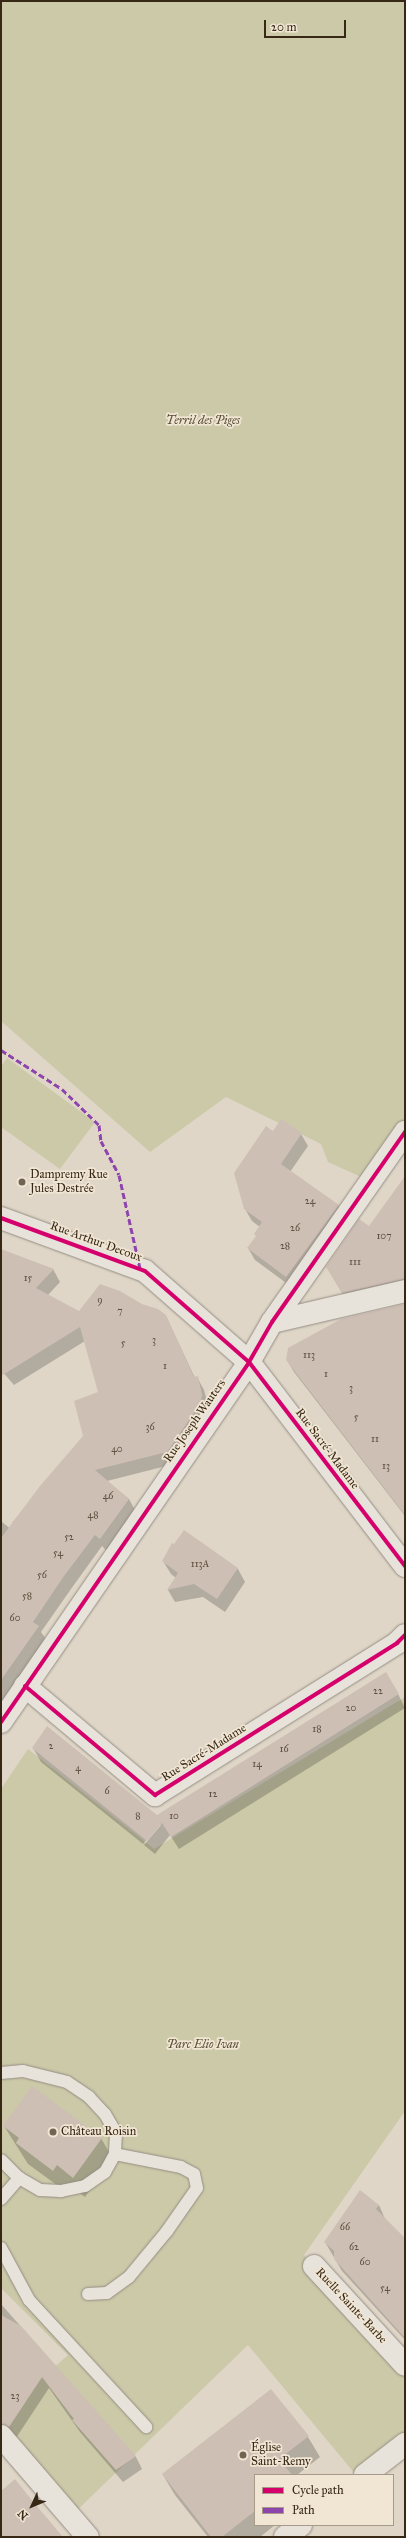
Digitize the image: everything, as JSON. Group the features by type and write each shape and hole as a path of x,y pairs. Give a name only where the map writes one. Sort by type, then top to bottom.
{"street":[{"name":"Rue Joseph Wauters","path":"1,1722 249,1362 272,1322 405,1132"},
{"name":"Rue Arthur Decoux","path":"1,1218 145,1271 249,1362"},
{"path":"272,1322 405,1291"},
{"name":"Rue Sacré-Madame","path":"249,1362 405,1566"},
{"name":"Rue Sacré-Madame","path":"25,1686 155,1795 397,1643 405,1635"},
{"name":"Ruelle Sainte-Barbe","path":"314,2266 405,2365"},
{"path":"1,2436 88,2537"},
{"path":"366,2474 405,2444"},
{"path":"285,2537 300,2526"}],"lane":[{"path":"1,2073 23,2071 45,2075 67,2082 90,2097 106,2114 116,2133 115,2154 105,2172 85,2186 62,2191 40,2190 19,2178 1,2160"},
{"path":"88,2294 107,2293 128,2277 167,2231 197,2188 194,2174 181,2167 115,2154"},
{"path":"1,2199 19,2178"},
{"path":"1,2248 30,2300 146,2427"}],"green space":[{"name":"Terril des Piges","path":"1,1 405,1 405,1127 370,1181 328,1162 321,1144 226,1097 150,1152 1,1021"},
{"path":"7,1058 95,1122 60,1169 1,1127 1,1067"},
{"name":"Parc Elio Ivan","path":"405,1697 405,2111 304,2255 405,2365 405,2444 358,2474 355,2474 248,2345 70,2517 1,2431 14,2419 39,2381 68,2355 1,2288 1,1789 28,1749 154,1849"}],"building":[{"path":"281,1119 302,1133 281,1164 339,1205 286,1277 247,1248 256,1236 254,1234 262,1222 244,1209 234,1173 266,1126 273,1131"},
{"path":"405,1176 405,1279 342,1293 326,1267 359,1219 369,1226"},
{"path":"1,1249 54,1269 36,1288 79,1311 100,1284 120,1291 142,1304 158,1309 166,1315 194,1377 198,1376 202,1395 200,1404 167,1452 95,1470 129,1499 100,1539 95,1535 64,1576 33,1622 39,1626 1,1680 1,1538 40,1486 83,1436 74,1401 98,1392 80,1327 1,1376"},
{"path":"405,1304 405,1515 286,1360 288,1348 341,1319"},
{"path":"184,1530 238,1568 217,1599 194,1584 167,1590 178,1573 162,1561 172,1543 174,1544"},
{"path":"386,1672 399,1694 171,1837 162,1823 147,1841 32,1748 47,1726 157,1815"},
{"name":"Château Roisin","path":"32,2086 102,2138 73,2178 57,2165 53,2171 16,2143 19,2138 3,2126"},
{"path":"360,2190 379,2205 376,2209 405,2238 405,2338 334,2259 334,2251 324,2242"},
{"path":"1,2315 21,2326 136,2456 116,2470 72,2420 74,2419 42,2377 9,2427 1,2424"},
{"name":"Église Saint-Remy","path":"271,2389 309,2436 279,2459 291,2474 254,2474 254,2512 222,2537 211,2537 162,2474"},
{"path":"15,2479 63,2537 1,2537 1,2491"}],"marked path":[{"path":"1,1050 62,1089 99,1125 101,1141 119,1175 140,1268"}],"cycle path":[{"path":"1,1722 249,1362 272,1322 405,1132"},
{"path":"1,1218 145,1271 249,1362 405,1566"},
{"path":"25,1686 155,1795 397,1643 405,1635"}],"place":[{"name":"Dampremy Rue Jules Destrée","path":"22,1182"},
{"name":"Château Roisin","path":"53,2132"},
{"name":"Église Saint-Remy","path":"243,2455"}]}
